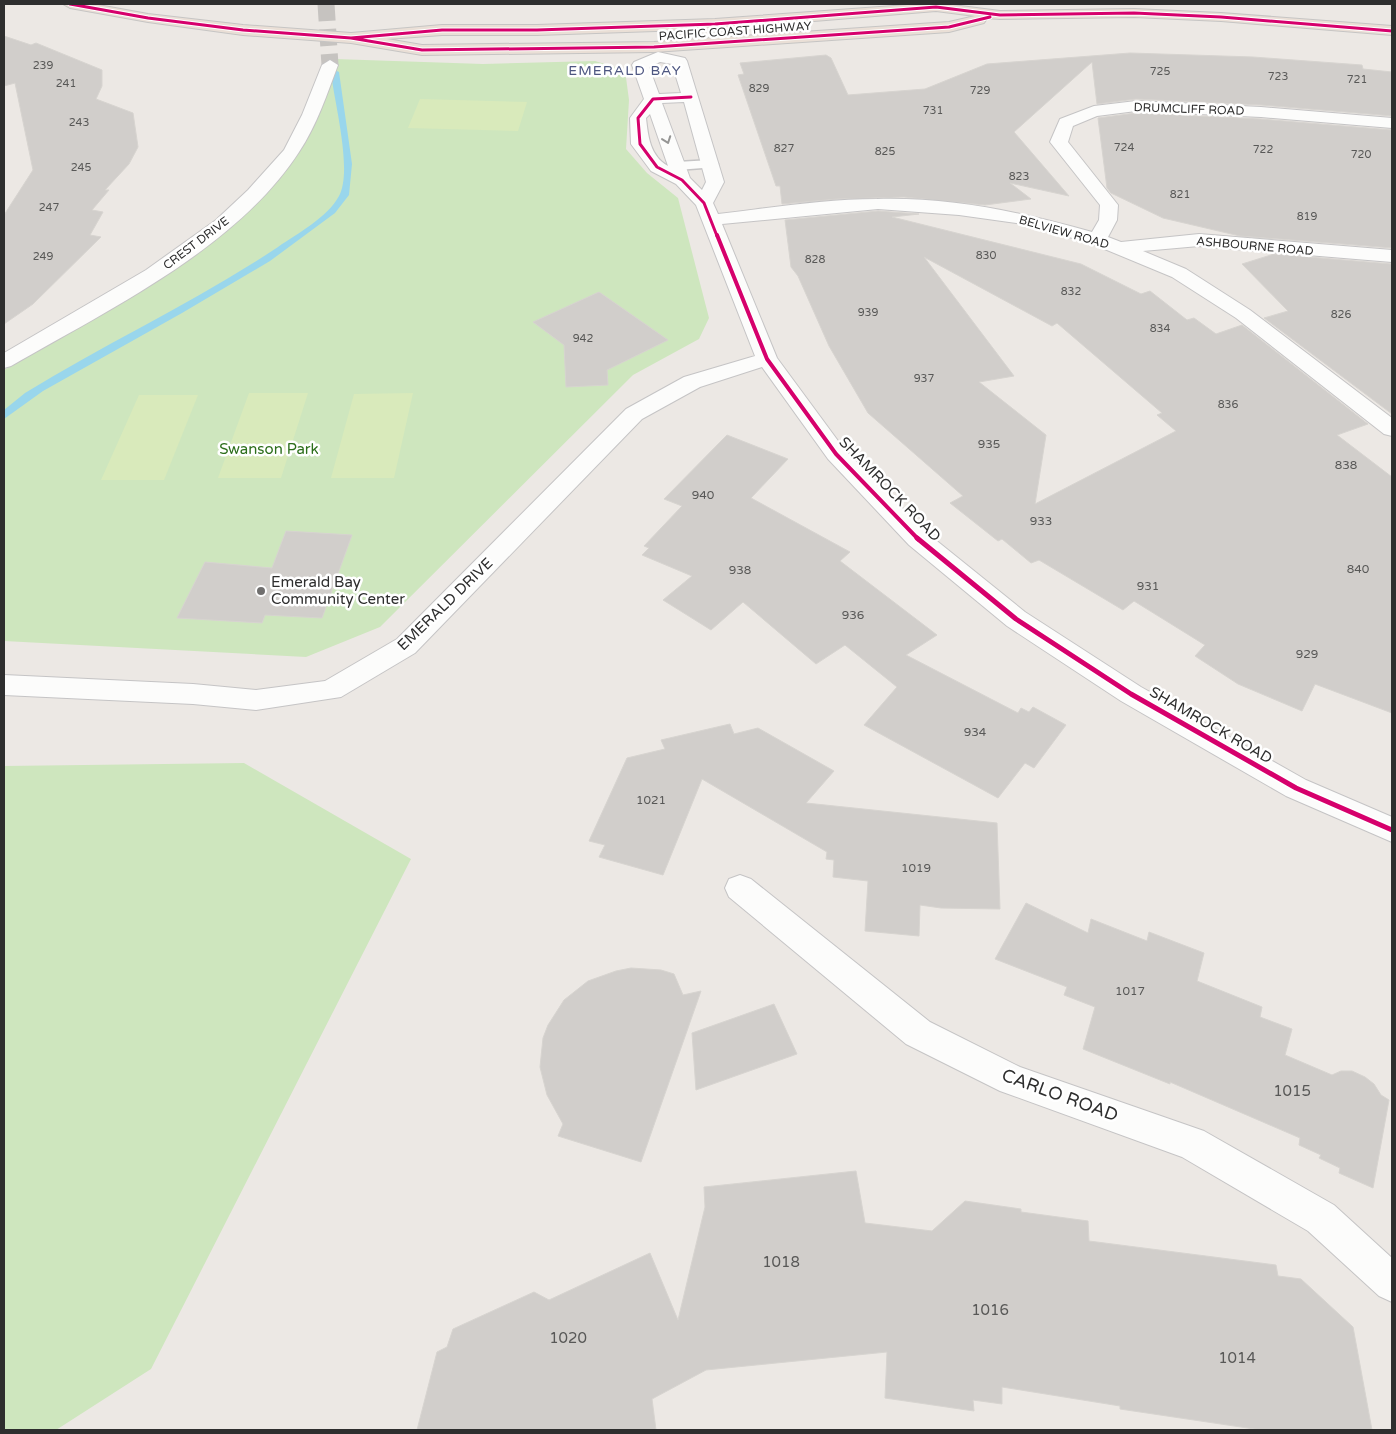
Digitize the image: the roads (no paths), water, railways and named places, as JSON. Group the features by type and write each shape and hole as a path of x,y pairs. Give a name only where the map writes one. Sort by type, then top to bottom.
{"highway":[{"name":"PACIFIC COAST HIGHWAY","path":"70,4 148,18 243,30 351,38 422,50 656,52 949,27 1000,15"},
{"name":"PACIFIC COAST HIGHWAY","path":"351,38 458,30 639,27 936,7 1000,15 1134,14 1221,16 1392,31"},
{"path":"458,30 500,41 613,40 656,52 680,37 753,29 791,17"}],"street":[{"path":"656,52 679,61 691,97 715,182 708,212"},
{"name":"SHAMROCK ROAD","path":"656,52 640,65 679,173 708,212 767,359 836,454 918,540 1016,619 1131,694 1296,788 1392,830"},
{"name":"CREST DRIVE","path":"4,362 130,292 200,243 240,208 285,160 314,106 330,66"},
{"path":"653,99 691,97"},
{"name":"SHAMROCK ROAD","path":"653,99 638,118 640,144 657,167 679,173"},
{"name":"DRUMCLIFF ROAD","path":"1097,239 1108,220 1109,205 1059,142 1066,124 1094,111 1136,106 1261,112 1392,122"},
{"name":"BELVIEW ROAD","path":"708,212 807,209 878,204 959,209 1025,219 1097,239 1178,273 1243,314 1392,429"},
{"name":"ASHBOURNE ROAD","path":"1119,248 1200,240 1392,256"},
{"name":"EMERALD DRIVE","path":"4,685 193,694 256,700 331,690 406,646 634,414 692,382 767,359"},
{"name":"CARLO ROAD","path":"740,888 918,1033 1012,1080 1192,1143 1321,1218 1392,1283"}],"lane":[{"path":"679,173 711,164"}],"waterway":[{"path":"4,416 19,402 39,388 224,285 305,233 332,211 344,195 348,164 335,72"}],"tunnel":[{"path":"326,4 330,65"}],"place":[{"name":"Emerald Bay Community Center","path":"261,591"}],"district":[{"name":"EMERALD BAY","path":"625,70"}],"park label":[{"name":"Swanson Park","path":"269,449"}]}
